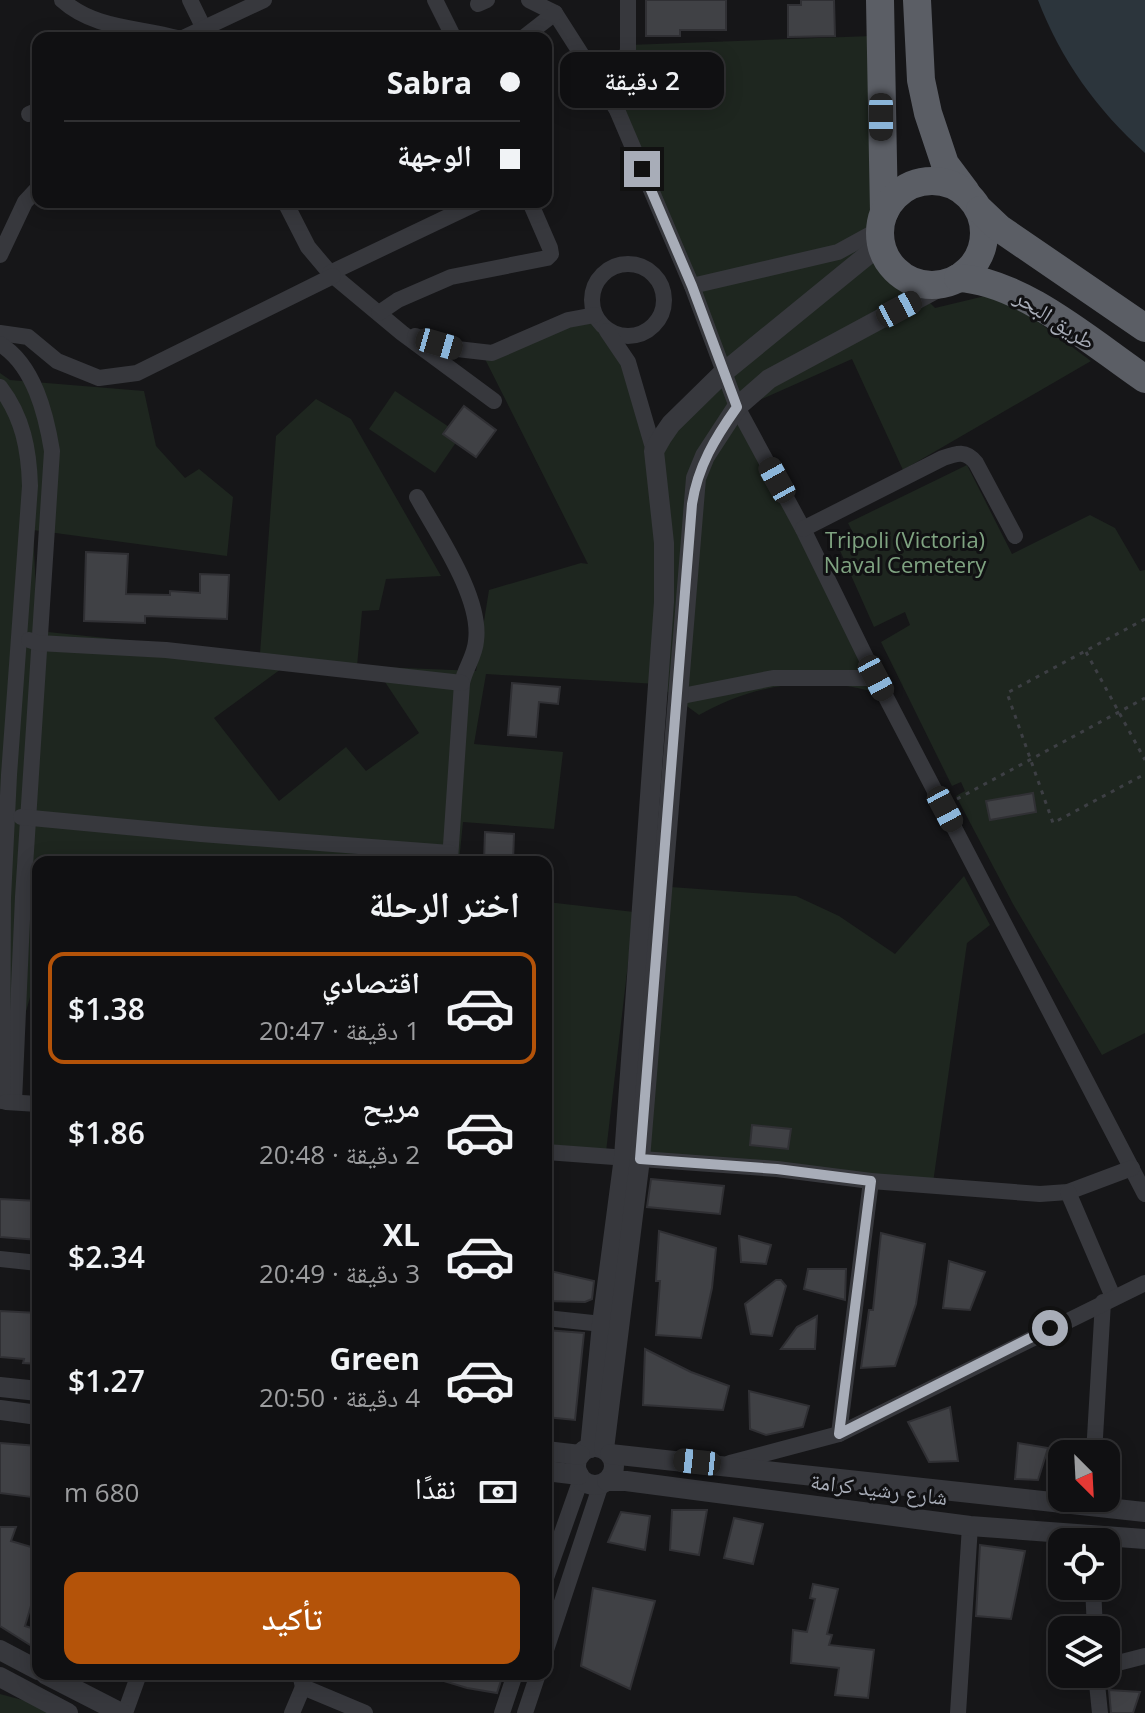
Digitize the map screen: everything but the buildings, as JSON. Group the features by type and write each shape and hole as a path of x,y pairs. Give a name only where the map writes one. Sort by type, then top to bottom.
{"highway":[{"path":"880,0 882,229 886,257 905,278 932,285 952,281 971,269 984,241 984,225 974,203 955,186 939,181 922,182 906,188 893,199 882,229"},
{"name":"طريق البحر","path":"917,0 921,80 945,164 974,203 999,228 1145,328"},
{"name":"طريق البحر","path":"952,281 975,279 1010,289 1145,379"}],"street":[{"path":"62,0 87,17 148,32"},
{"path":"190,0 206,32"},
{"path":"208,32 264,0"},
{"path":"435,0 451,32"},
{"path":"529,0 555,13 617,110 692,286 737,407 803,529 876,678 1145,1194"},
{"path":"617,110 628,49 628,0"},
{"path":"531,32 555,13"},
{"path":"0,255 25,202 32,194"},
{"path":"288,208 308,247 332,275 402,333 494,401"},
{"path":"0,333 28,337 57,361 99,378 137,373 467,208"},
{"path":"379,313 398,300 451,277 547,258 551,254 550,248 533,208"},
{"path":"692,286 838,252 882,229"},
{"path":"654,451 671,424 723,373 882,229"},
{"path":"552,1564 594,1466 602,1324 632,1158 664,602 664,543 654,451 644,410 628,362 599,320 592,303 599,279 608,270 633,264 655,276 662,287 664,300 662,312 646,331 628,362"},
{"path":"552,1627 594,1466 632,1158 696,478 712,444 737,407 769,379 952,281"},
{"path":"402,333 457,349 492,353 568,320 599,320 610,331 628,336 646,331"},
{"path":"0,344 18,361 35,387 48,423 52,451 29,819 5,1101"},
{"path":"0,387 16,413 29,456 30,486 1,897 5,1101"},
{"path":"644,410 671,424"},
{"path":"803,529 943,458 963,453 971,456 976,463 1015,536"},
{"path":"417,497 452,562 475,614 477,639 462,683 450,856"},
{"path":"20,637 38,643 166,650 462,683"},
{"path":"677,697 773,678 876,678"},
{"path":"9,814 29,819 428,856"},
{"path":"1,897 23,897"},
{"path":"5,1101 32,1103"},
{"path":"552,1152 777,1169 871,1181 1040,1194 1068,1192 1132,1168"},
{"path":"839,1434 871,1181"},
{"path":"1068,1192 1108,1300 1095,1440"},
{"path":"0,1259 32,1262"},
{"path":"725,1465 839,1434 1145,1283"},
{"path":"552,1319 602,1324"},
{"path":"0,1387 32,1390"},
{"path":"0,1410 32,1414"},
{"name":"شارع رشيد كرامة","path":"552,1453 658,1485 1048,1534"},
{"name":"شارع رشيد كرامة","path":"552,1470 594,1466 725,1465 1048,1498"},
{"name":"شارع رشيد كرامة","path":"1120,1507 1145,1512"},
{"path":"958,1713 970,1526"},
{"name":"شارع رشيد كرامة","path":"1120,1539 1145,1539"},
{"path":"0,1650 32,1667"},
{"path":"1120,1662 1145,1656"},
{"path":"57,1680 123,1713 137,1680"},
{"path":"292,1713 299,1680"},
{"path":"305,1680 364,1713"},
{"path":"502,1713 513,1680"},
{"path":"525,1713 536,1680"},
{"path":"4,1681 68,1713"},
{"path":"1097,1688 1100,1713"}],"path":[{"path":"1145,619 1007,693 1053,823 1145,774"},
{"path":"1086,652 1145,760"},
{"path":"945,809 958,799 1145,698"}],"green space":[{"path":"872,36 874,246 935,308 985,296 1014,304 1091,361 903,470 852,359 744,407 874,692 829,684 784,686 741,696 699,715 657,684 486,674 474,744 563,752 554,829 463,822 460,856 32,856 32,994 0,1101 0,373 10,380 144,391 156,446 185,478 199,469 233,497 227,556 33,530 38,631 260,654 276,436 316,399 351,419 441,576 386,579 379,610 362,611 357,666 476,671 489,590 581,563 588,564 484,357 585,313 631,378 653,432 730,368 617,104 629,45","holes":["281,669 383,679 419,733 366,771 346,747 279,801 214,718"]},
{"path":"395,391 461,435 435,473 369,429"},
{"name":"Tripoli (Victoria) Naval Cemetery","path":"967,465 1012,554 1090,515 1115,528 1140,571 1145,570 1145,1033 1102,1055 1013,904 956,796 965,791 961,782 952,786 881,642 910,625 905,612 874,627 838,546 855,537 848,523"},
{"path":"964,876 990,925 967,943 932,1190 626,1161 657,886 796,896 839,916 895,954"},
{"path":"552,903 634,912 606,1152 552,1146"},
{"path":"0,1694 71,1713 0,1713"}],"shaded area":[{"path":"1038,0 1145,0 1145,153 1111,119 1082,83 1058,43"}],"route":[{"path":"642,169 692,286 737,407 705,456 696,478 692,504 640,1159 777,1169 871,1181 839,1434 1050,1328"}]}
